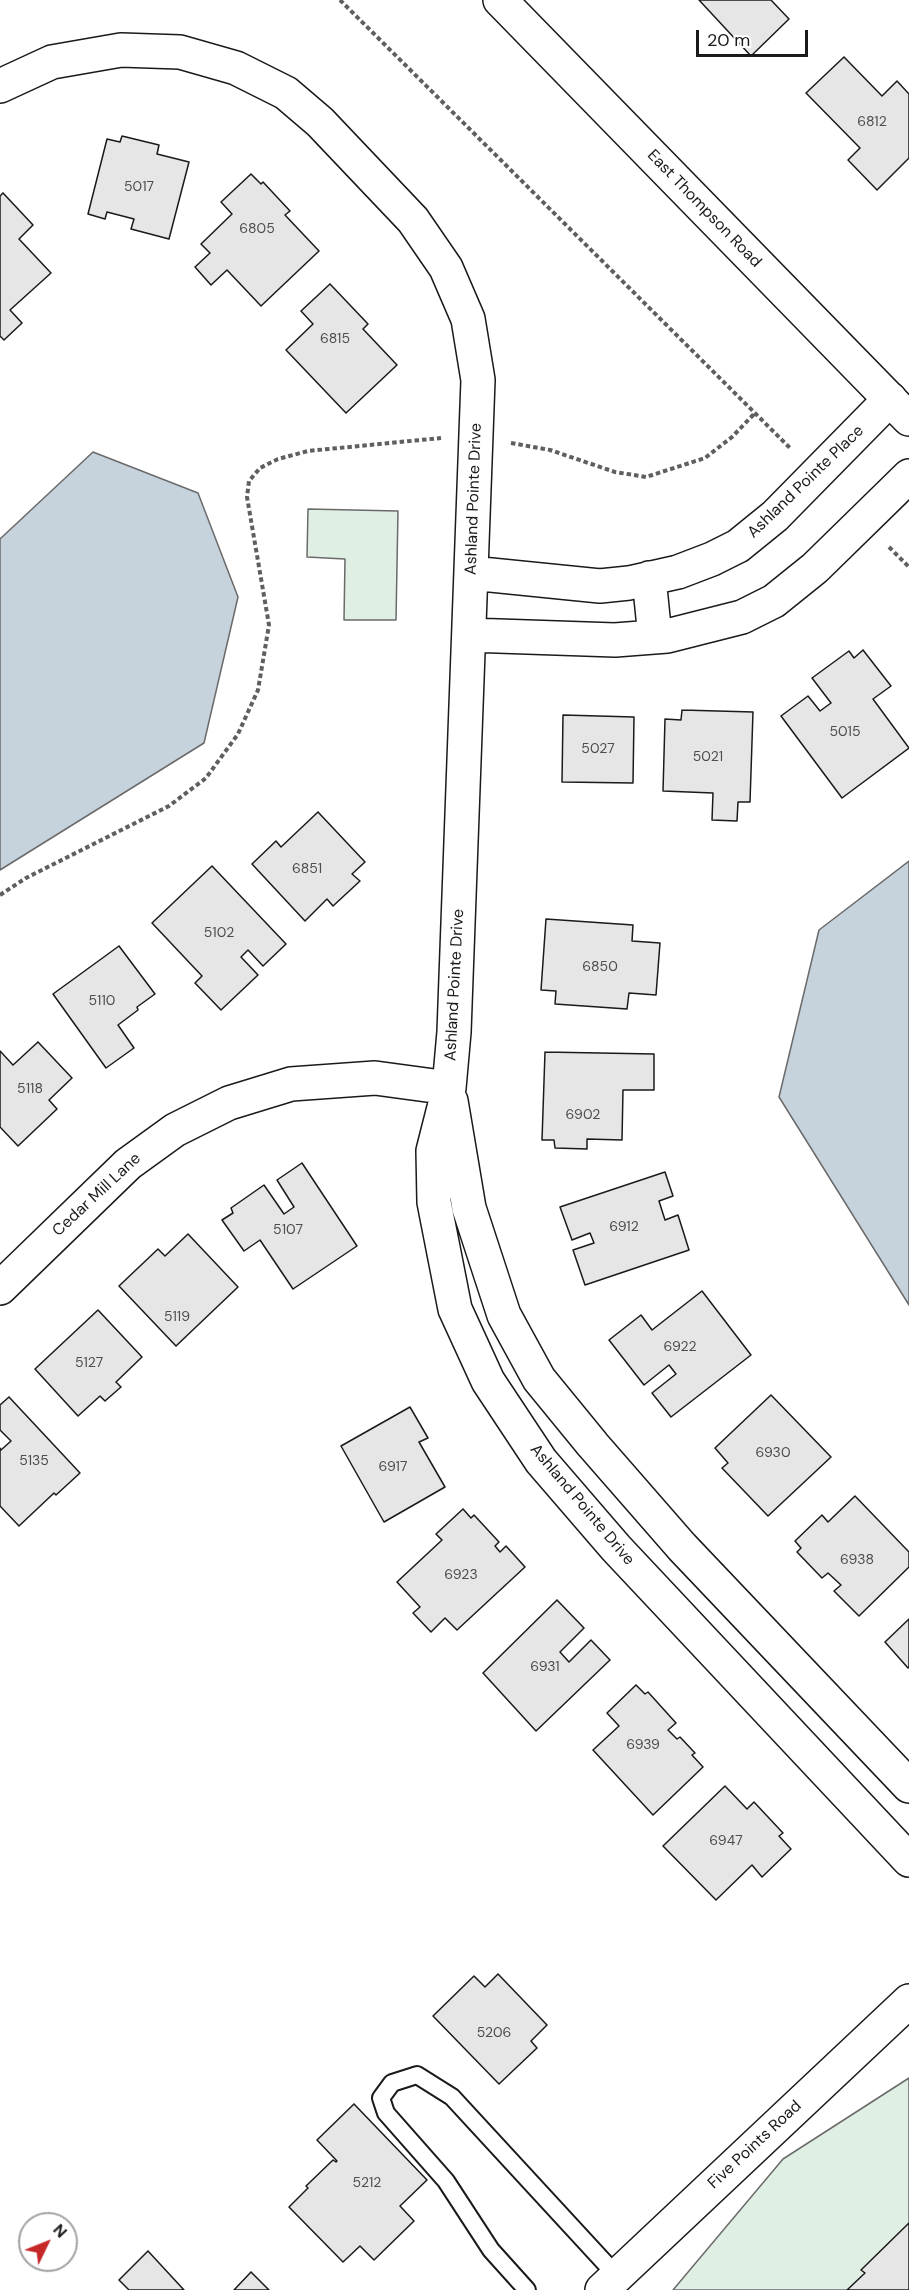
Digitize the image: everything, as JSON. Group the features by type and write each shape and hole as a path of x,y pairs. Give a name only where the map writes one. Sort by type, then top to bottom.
{"street":[{"name":"East Thompson Road","path":"500,0 899,409"},
{"name":"Ashland Pointe Drive","path":"0,86 52,62 121,51 180,52 236,68 286,93 320,122 413,220 446,268 468,319 478,380 454,1032 449,1088 433,1150 434,1202 455,1309 488,1381 541,1461 616,1548 909,1860"},
{"name":"Ashland Pointe Place","path":"471,573 600,586 629,583 678,572 738,546 775,516 816,474 899,409"},
{"path":"469,635 615,640 655,637 708,627 742,617 774,601 815,568 909,476"},
{"path":"649,578 655,637"},
{"name":"Cedar Mill Lane","path":"0,1288 128,1164 175,1130 229,1102 291,1084 375,1078 449,1088"},
{"name":"Ashland Pointe Drive","path":"449,1088 469,1208 504,1315 539,1379 682,1547 909,1786"},
{"path":"770,1712 806,1677"},
{"name":"Five Points Road","path":"609,2283 909,2001"}],"lane":[{"path":"527,2290 490,2250 446,2181 386,2113 381,2098 392,2083 417,2075 452,2097 609,2283"}],"path":[{"path":"340,0 816,474"},
{"path":"0,895 26,879 169,806 206,778 238,734 258,690 269,625 247,497 249,481 260,468 278,459 308,451 441,438 519,444 550,450 615,472 646,477 705,458 732,437 755,413"},
{"path":"863,521 909,567"}],"green space":[{"path":"308,509 398,511 396,620 344,620 345,559 307,557"},
{"path":"909,2078 909,2290 673,2290 783,2159"}],"shaded area":[{"path":"93,452 198,493 238,597 204,743 0,870 0,539"},
{"path":"909,861 909,1305 779,1097 819,930"}],"building":[{"path":"699,0 771,0 789,19 751,56"},
{"path":"844,57 882,96 897,81 909,94 909,158 877,190 848,160 860,148 806,93"},
{"path":"122,136 159,145 157,154 189,162 169,239 131,229 134,219 107,212 105,219 88,214 107,139 120,142"},
{"path":"251,174 261,184 263,182 290,211 285,215 319,251 261,306 227,270 211,285 195,267 210,253 201,244 232,214 221,202"},
{"path":"3,193 33,225 19,239 51,273 10,310 22,323 4,340 0,336 0,196"},
{"path":"330,284 368,324 363,329 397,365 346,413 286,350 313,324 301,311"},
{"path":"863,650 891,686 873,699 909,748 842,798 781,716 808,696 820,711 831,703 812,678 849,651 854,658"},
{"path":"682,710 753,712 750,802 738,802 737,821 712,820 713,793 663,791 665,719 681,720"},
{"path":"563,715 634,717 633,783 562,782"},
{"path":"318,812 365,862 352,874 360,881 333,906 327,899 305,921 252,864 276,841 281,847"},
{"path":"212,866 286,944 263,966 248,950 241,957 258,975 221,1010 195,983 202,976 152,923"},
{"path":"546,919 633,925 632,941 660,943 656,995 629,993 627,1009 555,1004 556,991 541,990"},
{"path":"119,946 155,994 118,1025 134,1048 106,1068 53,994"},
{"path":"38,1042 72,1078 49,1100 57,1109 18,1146 0,1127 0,1051 13,1065"},
{"path":"545,1052 654,1054 654,1090 623,1090 622,1140 587,1139 587,1149 555,1148 554,1140 542,1140"},
{"path":"302,1163 357,1246 293,1289 260,1240 244,1251 222,1220 233,1213 231,1208 264,1185 284,1214 294,1207 277,1180"},
{"path":"665,1172 673,1196 659,1201 665,1220 678,1215 689,1250 585,1285 573,1250 594,1243 590,1233 572,1240 560,1207"},
{"path":"188,1234 238,1287 176,1346 119,1286 158,1249 165,1256"},
{"path":"702,1291 751,1355 671,1417 652,1393 676,1374 669,1365 644,1385 609,1340 641,1315 652,1330"},
{"path":"98,1310 142,1357 116,1382 121,1387 105,1401 100,1396 78,1416 35,1369"},
{"path":"771,1395 831,1457 768,1516 722,1468 728,1463 715,1448"},
{"path":"9,1397 80,1473 56,1495 54,1493 19,1526 0,1506 0,1448 1,1450 11,1441 0,1430 0,1405"},
{"path":"410,1407 428,1438 419,1442 445,1487 384,1522 341,1446"},
{"path":"855,1496 909,1552 909,1567 859,1616 834,1591 841,1585 828,1573 822,1578 797,1552 801,1548 795,1541 822,1515 828,1522"},
{"path":"463,1509 471,1518 474,1515 499,1542 495,1546 500,1552 506,1546 525,1567 457,1630 445,1618 431,1632 413,1613 420,1607 397,1582 442,1540 436,1534"},
{"path":"557,1600 584,1628 560,1652 569,1662 591,1640 610,1660 536,1731 483,1673"},
{"path":"909,1619 909,1667 908,1668 885,1642"},
{"path":"636,1685 645,1694 648,1692 676,1723 668,1730 677,1739 680,1737 695,1753 692,1755 703,1767 653,1815 593,1750 619,1726 607,1713"},
{"path":"725,1786 747,1809 754,1802 783,1833 779,1836 791,1849 762,1877 752,1865 716,1900 663,1846"},
{"path":"498,1974 547,2025 531,2041 537,2048 499,2084 433,2016 474,1976 485,1987"},
{"path":"354,2104 427,2180 400,2206 414,2221 374,2260 360,2246 343,2262 289,2207 308,2188 306,2186 333,2160 337,2161 317,2140"},
{"path":"909,2223 909,2290 847,2290 865,2273 861,2270"},
{"path":"148,2251 184,2290 129,2290 119,2280"},
{"path":"251,2272 269,2290 234,2290"}]}
